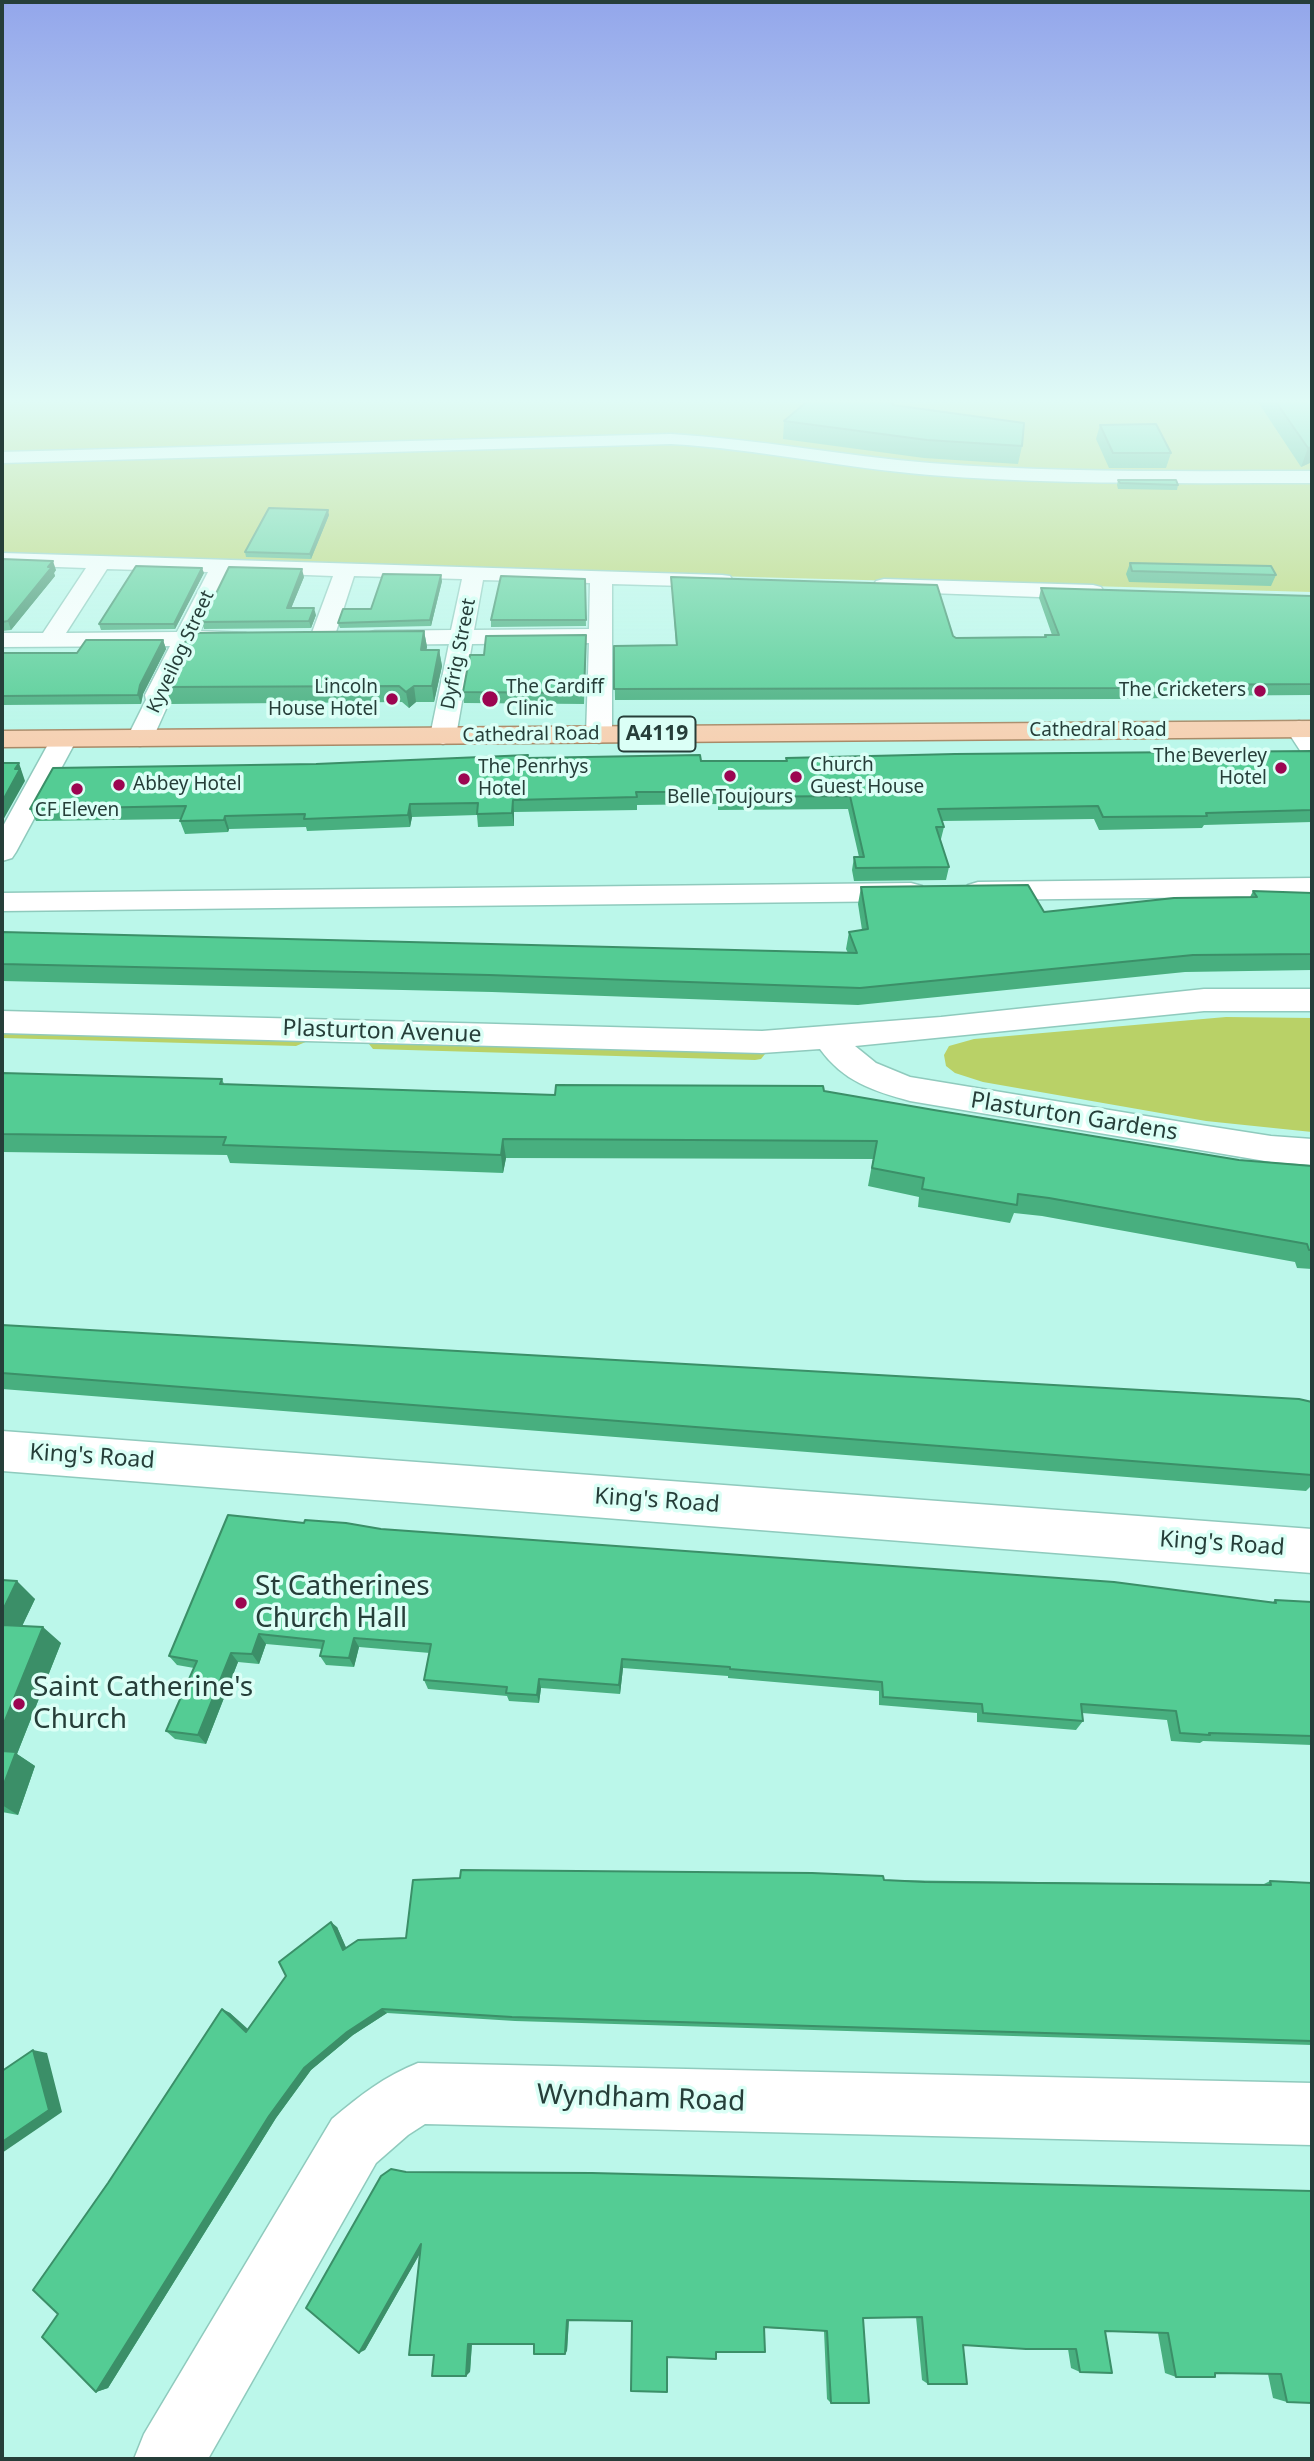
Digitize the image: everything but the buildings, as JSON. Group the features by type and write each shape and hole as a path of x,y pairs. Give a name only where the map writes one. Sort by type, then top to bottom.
{"main road":[{"name":"Cathedral Road","path":"2,739 599,735 1308,736"}],"street":[{"path":"2,559 749,582"},
{"path":"50,639 101,562"},
{"name":"Kyveilog Street","path":"140,738 158,700 157,695 222,565"},
{"path":"322,638 346,569"},
{"name":"Dyfrig Street","path":"443,736 474,572"},
{"path":"599,735 601,578"},
{"path":"858,585 1112,592"},
{"path":"295,638 601,636"},
{"path":"2,640 256,638"},
{"path":"2,852 36,794 40,781 64,738"},
{"path":"2,902 1312,887"},
{"path":"761,1055 786,1066 835,1047 941,1028 1204,1000 1312,1000"},
{"name":"Plasturton Avenue","path":"2,1022 761,1055"},
{"name":"Plasturton Avenue","path":"2,1044 761,1055"},
{"name":"Plasturton Gardens","path":"835,1047 854,1068 883,1081 944,1096 1243,1145 1312,1152"},
{"name":"King's Road","path":"2,1451 1312,1551"},
{"name":"Wyndham Road","path":"169,2459 354,2141 386,2113 418,2093 1312,2114"}],"green space":[{"path":"2,514 1312,514 1312,592 2,557"},
{"path":"1226,1017 1312,1018 1312,1132 1206,1121 983,1082 955,1073 946,1066 944,1055 949,1046 974,1039"},
{"path":"2,1029 224,1034 308,1041 296,1046 2,1038"},
{"path":"374,1041 763,1051 765,1054 761,1059 755,1060 373,1049 369,1044"}],"place":[{"name":"The Cricketers","path":"1260,691"},
{"name":"Lincoln House Hotel","path":"392,699"},
{"name":"The Cardiff Clinic","path":"490,699"},
{"name":"The Beverley Hotel","path":"1281,768"},
{"name":"Belle Toujours","path":"730,776"},
{"name":"Church Guest House","path":"796,777"},
{"name":"The Penrhys Hotel","path":"464,779"},
{"name":"Abbey Hotel","path":"119,785"},
{"name":"CF Eleven","path":"77,789"},
{"name":"St Catherines Church Hall","path":"241,1603"},
{"name":"Saint Catherine's Church","path":"19,1704"}]}
